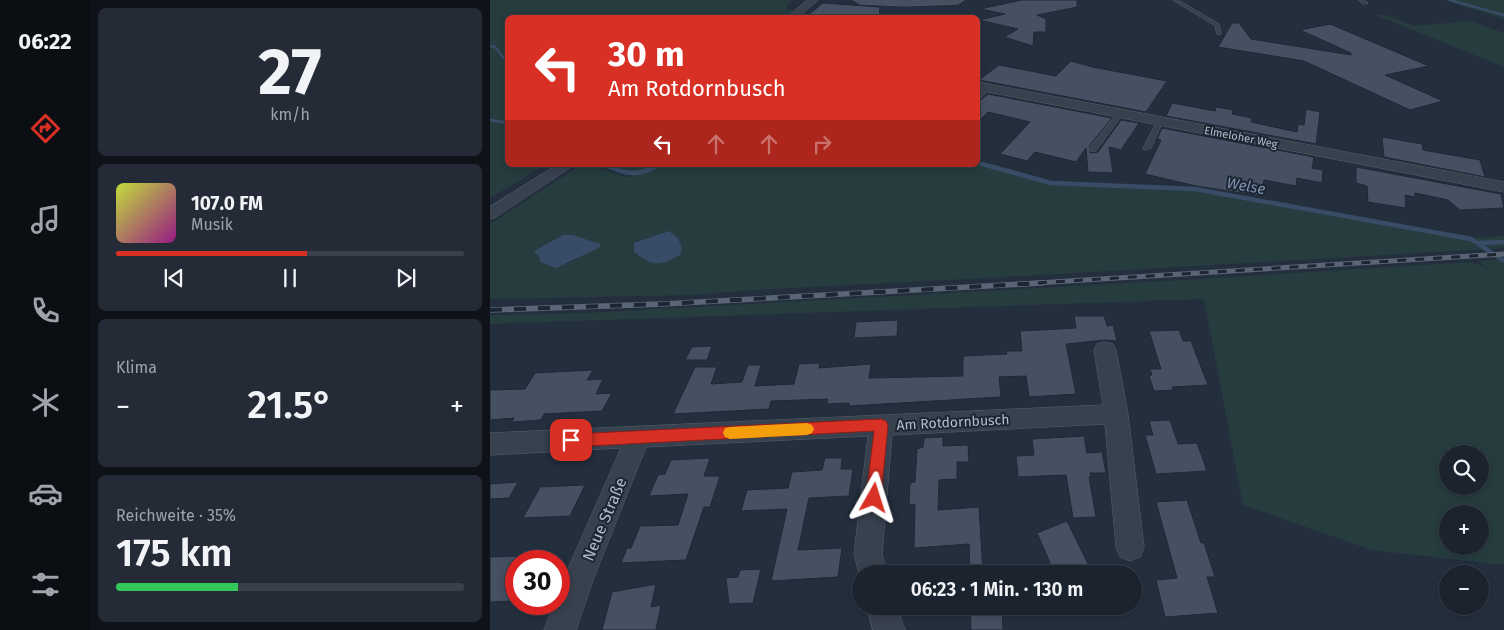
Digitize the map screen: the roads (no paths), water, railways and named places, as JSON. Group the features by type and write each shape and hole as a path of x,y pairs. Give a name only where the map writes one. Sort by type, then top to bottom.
{"main road":[{"path":"860,0 905,2 958,0"}],"street":[{"path":"794,15 814,0"},
{"name":"Elmeloher Weg","path":"981,91 1160,121 1504,187"},
{"path":"490,214 564,167"},
{"path":"1105,350 1116,414 1130,547"},
{"name":"Am Rotdornbusch","path":"490,444 1116,414"},
{"path":"871,565 868,554 881,425"},
{"name":"Neue Straße","path":"560,630 578,580 638,438"},
{"path":"885,615 889,630"}],"lane":[{"path":"1175,0 1217,25 1219,32"},
{"path":"1361,0 1366,3"},
{"path":"1093,149 1120,114"},
{"path":"1147,148 1160,121"}],"water":[{"path":"669,231 678,238 682,248 680,255 666,262 656,263 646,260 634,252 634,243"},
{"path":"563,235 573,235 601,244 599,248 556,268 540,262 540,258 534,251"}],"waterway":[{"path":"1450,0 1504,15"},
{"name":"Welse","path":"490,46 495,47 505,59"},
{"name":"Welse","path":"490,120 505,122"},
{"name":"Welse","path":"980,163 987,165"},
{"name":"Welse","path":"982,164 1051,183 1195,189 1471,239 1504,261"},
{"name":"Welse","path":"611,167 632,173 638,173 654,167"},
{"path":"1480,243 1504,242"}],"railway":[{"path":"1020,284 1504,254"},
{"path":"490,310 663,304 1042,283"}]}
